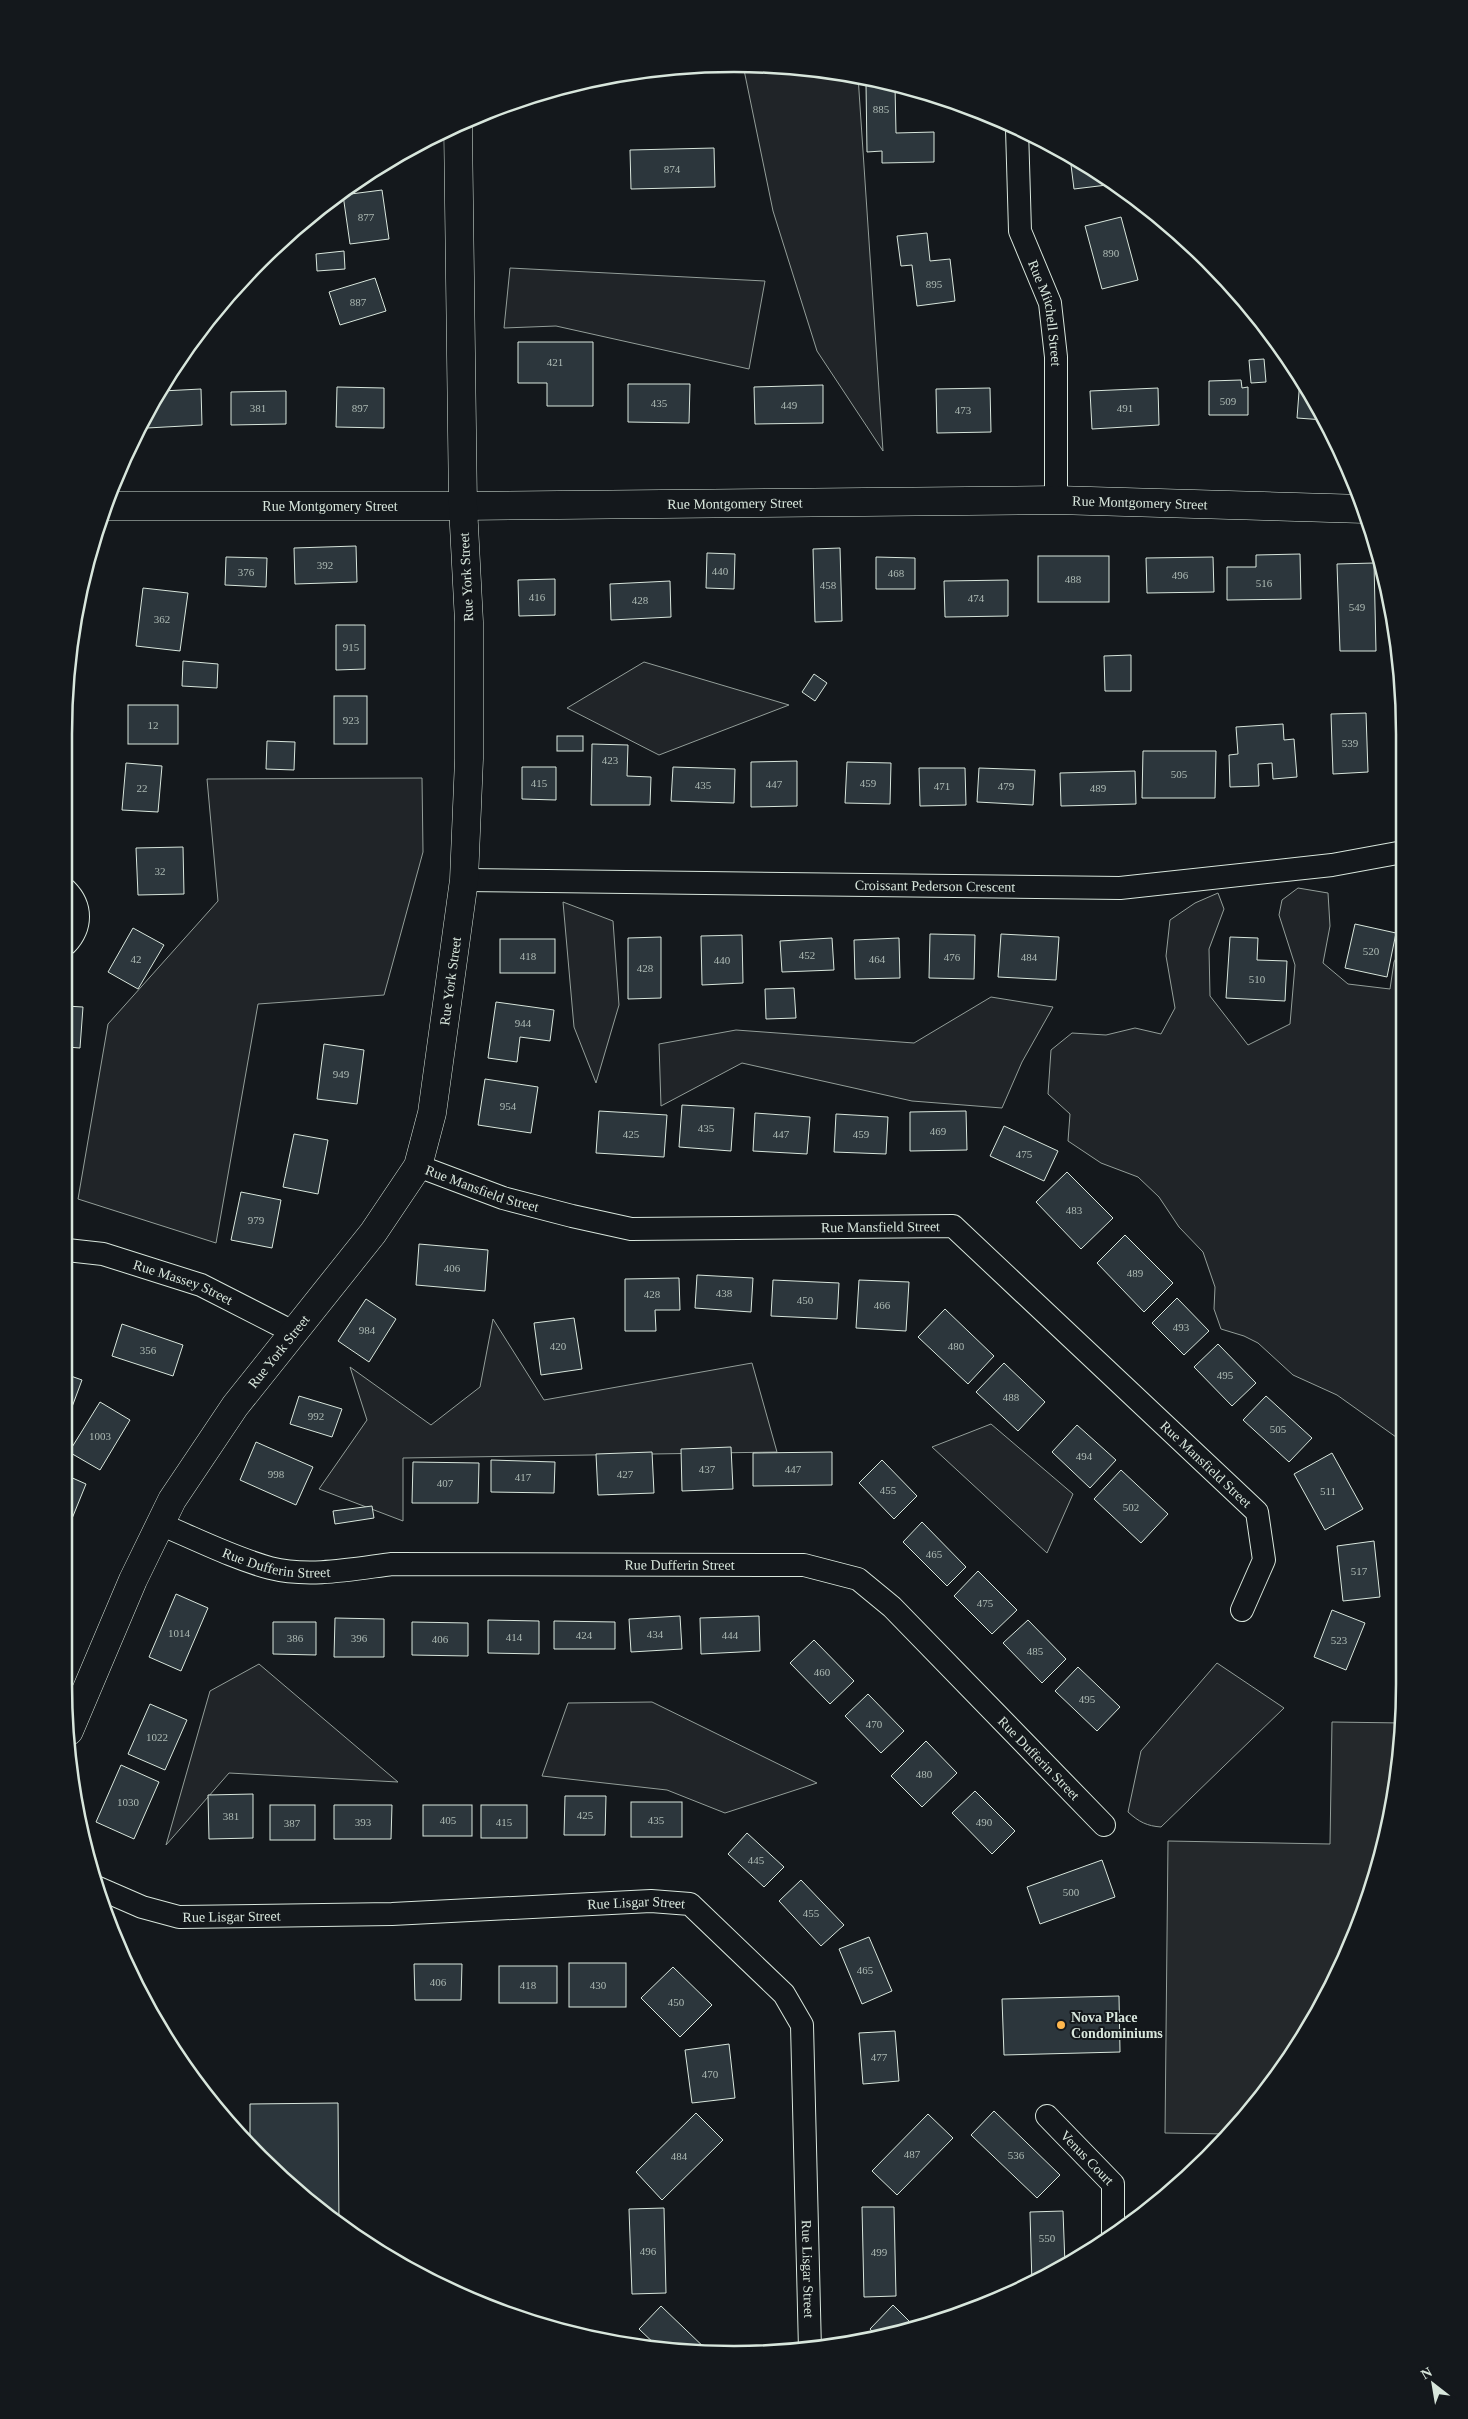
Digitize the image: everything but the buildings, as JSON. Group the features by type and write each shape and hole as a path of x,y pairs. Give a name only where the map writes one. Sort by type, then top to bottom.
{"street":[{"name":"Rue York Street","path":"74,1720 133,1580 172,1500 235,1406 373,1233 418,1166 432,1113 464,880 469,759 469,652 463,506 458,133"},
{"name":"Rue Mitchell Street","path":"1017,137 1020,231 1050,303 1056,357 1056,500"},
{"name":"Rue Montgomery Street","path":"114,506 463,506 1056,500 1355,509"},
{"name":"Croissant Pederson Crescent","path":"464,880 1120,888 1332,865 1396,853"},
{"path":"72,898 76,904 78,922 72,937"},
{"name":"Rue Mansfield Street","path":"418,1166 503,1198 631,1229 953,1226 1257,1512 1264,1560 1242,1610"},
{"name":"Rue Massey Street","path":"72,1250 103,1254 201,1285 293,1332"},
{"name":"Rue Dufferin Street","path":"160,1524 244,1559 271,1568 288,1570 329,1572 392,1564 804,1565 858,1579 892,1607 1104,1825"},
{"name":"Rue Lisgar Street","path":"106,1891 142,1907 179,1917 392,1914 651,1901 690,1904 784,1994 802,2025 810,2342"},
{"name":"Venus Court","path":"1047,2116 1113,2184 1113,2227"}],"shaded area":[{"path":"745,72 820,78 859,84 883,451 817,351 773,211"},
{"path":"510,268 765,281 749,369 556,326 504,328"},
{"path":"644,662 789,705 659,755 567,708"},
{"path":"422,778 423,852 384,995 258,1004 216,1243 78,1199 108,1024 218,901 207,779"},
{"path":"1298,888 1328,893 1330,926 1323,963 1348,984 1390,989 1396,958 1396,1437 1337,1395 1293,1375 1258,1343 1244,1336 1221,1329 1214,1309 1215,1287 1203,1252 1179,1227 1159,1197 1138,1177 1101,1163 1068,1141 1070,1114 1048,1094 1051,1050 1072,1033 1106,1035 1135,1028 1161,1034 1175,1008 1166,956 1170,920 1195,903 1218,893 1224,909 1209,949 1210,996 1248,1045 1290,1024 1295,965 1279,915 1282,900"},
{"path":"563,902 613,921 619,1005 596,1083 574,1027"},
{"path":"991,997 1053,1007 1022,1062 1002,1108 912,1101 742,1063 661,1106 659,1044 736,1030 914,1043"},
{"path":"493,1319 544,1400 752,1363 777,1452 403,1458 403,1521 319,1489 367,1420 350,1367 431,1425 480,1387"},
{"path":"991,1424 1073,1494 1047,1553 932,1447"},
{"path":"1217,1663 1284,1708 1161,1827 1143,1823 1128,1812 1141,1751"},
{"path":"259,1664 398,1782 229,1773 166,1845 210,1691"},
{"path":"652,1702 817,1783 725,1813 667,1790 542,1776 568,1703"},
{"path":"1332,1722 1394,1723 1390,1771 1383,1814 1373,1856 1345,1938 1307,2016 1259,2088 1219,2134 1165,2133 1168,1841 1330,1844"}],"place":[{"name":"Nova Place Condominiums","path":"1061,2025"}]}
